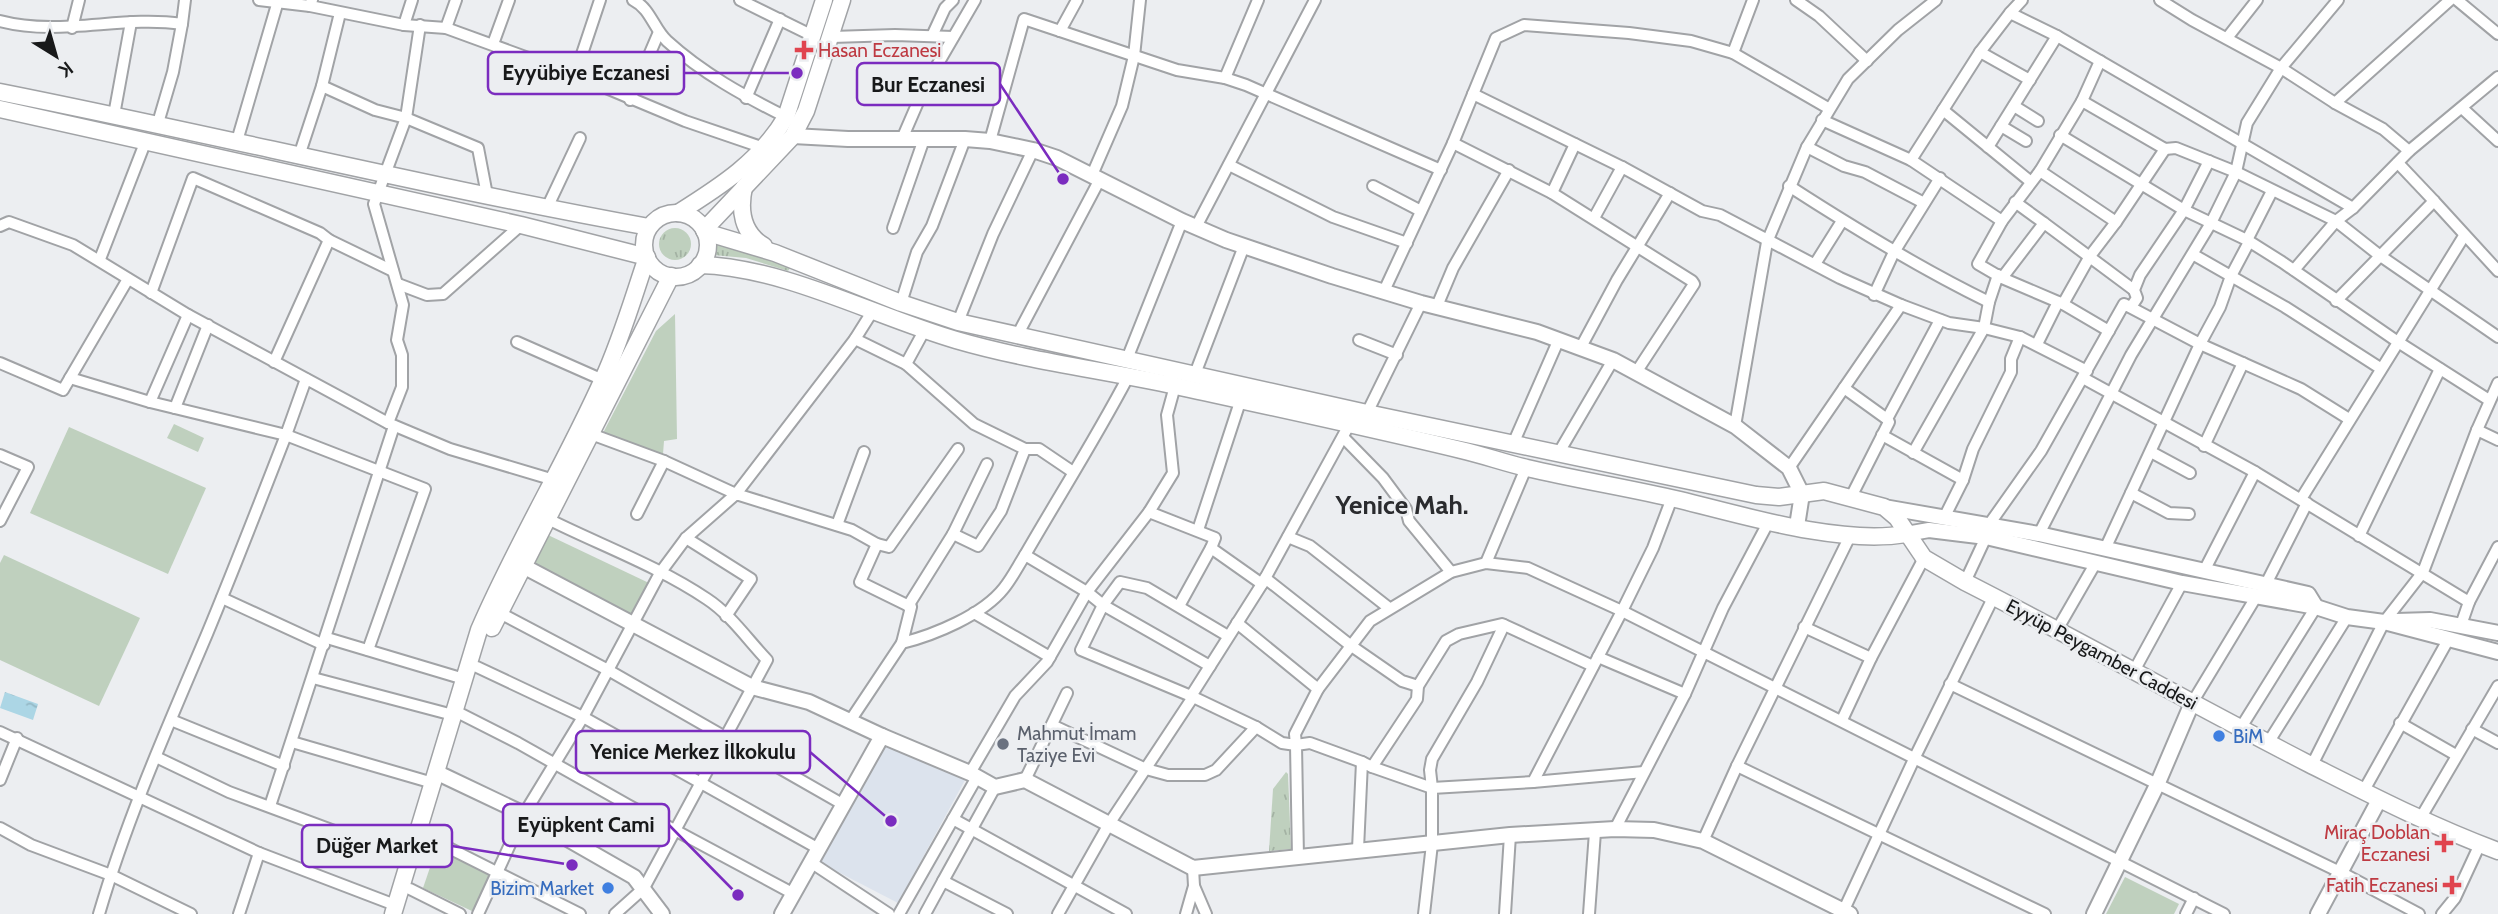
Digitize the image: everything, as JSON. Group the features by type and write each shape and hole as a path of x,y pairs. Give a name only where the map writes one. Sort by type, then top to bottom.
{"main road":[{"path":"397,911 410,859 457,715 464,679 479,630 495,592 603,380 647,257 645,239 649,227 659,218 678,213 741,171 764,148 786,117 824,0"},
{"path":"705,231 793,136 804,116 842,0"},
{"path":"0,92 158,123 299,156 547,208 649,227"},
{"path":"0,109 521,225 647,257 657,270 671,276 684,275 701,265 708,249 705,231"},
{"path":"744,187 741,201 745,227 758,243 775,253"},
{"path":"678,213 693,218 705,231 775,253 901,303 958,321 1367,413 1756,495 1779,497 1824,492 1884,507"},
{"path":"701,265 750,271 925,331 1021,356 1175,386 1346,431 1464,450 1526,468 1850,536 1906,534"},
{"path":"457,715 498,612 671,276"},
{"name":"Eyyüp Peygamber Caddesi","path":"1884,507 1897,518 1924,558 1965,582 2363,792 2498,851"},
{"path":"397,911 410,889 438,779"}],"street":[{"path":"72,28 79,0"},
{"path":"158,123 173,72 185,0"},
{"path":"262,0 311,3 340,13 404,25 446,28 575,75 630,100 764,148"},
{"path":"404,25 412,0"},
{"path":"446,28 456,0"},
{"path":"493,44 509,0"},
{"path":"575,75 600,0"},
{"path":"740,0 813,36"},
{"path":"932,36 945,8 953,0"},
{"path":"902,139 925,86 974,3 960,0"},
{"path":"1060,31 1077,0"},
{"path":"1018,334 1096,177 1122,107 1134,56 1140,0"},
{"path":"1225,78 1258,0"},
{"path":"1196,227 1315,0"},
{"path":"1733,52 1753,0"},
{"path":"1796,0 1835,30 1867,61"},
{"path":"1735,426 1767,242 1807,147 1828,108 1848,79 1898,30 1936,0"},
{"path":"1910,160 1979,52 2022,0"},
{"path":"2160,0 2281,68 2382,130 2409,151"},
{"path":"2227,38 2257,0"},
{"path":"2039,534 2151,320 2211,223 2236,172 2247,123 2281,68 2338,0"},
{"path":"2335,103 2450,0"},
{"path":"2457,0 2498,34"},
{"path":"237,141 278,1"},
{"path":"639,2 659,32 675,47 746,98 786,117"},
{"path":"299,156 322,86 340,13"},
{"path":"2010,13 2057,36 2353,208"},
{"path":"746,98 780,19"},
{"path":"990,141 1024,19 1177,70 1225,78 1441,170"},
{"path":"0,21 21,26 72,28 154,20 183,23"},
{"path":"114,115 131,22"},
{"path":"270,806 326,642 402,387 402,355 397,340 404,305 374,204 406,118 420,25"},
{"path":"1384,291 1453,143 1496,38 1524,25 1691,41 1733,52 1828,108"},
{"path":"630,100 659,32"},
{"path":"1988,147 2057,36"},
{"path":"832,37 953,37"},
{"path":"1979,52 2030,80"},
{"path":"2100,61 2082,101 2040,170 2002,221 1978,264 2000,277 2060,303 2109,331"},
{"path":"2294,270 2336,221 2353,208 2409,151 2498,77"},
{"path":"322,86 375,110 406,118 478,148 487,195"},
{"path":"1473,94 1622,167 1702,211 1720,215 1767,242 1874,295 1940,320 1984,328 2037,344 2111,394 2255,472 2469,602"},
{"path":"2082,101 2165,149 2176,148 2236,172 2336,221 2379,255 2498,337"},
{"path":"2014,106 2038,121"},
{"path":"2462,108 2498,141"},
{"path":"1943,110 2031,183"},
{"path":"1822,120 1910,160 2002,221"},
{"path":"2001,126 2026,141"},
{"path":"2060,135 2185,210 2248,241 2489,400"},
{"path":"793,136 965,139 1033,150 1052,156 1182,221 1244,246 1422,303 1581,347 1637,371 1735,426 1789,468 1802,494 1797,526"},
{"path":"547,208 580,138"},
{"path":"893,228 924,139"},
{"path":"901,303 916,252 932,226 965,139"},
{"path":"100,259 145,143"},
{"path":"1453,143 1552,193 1692,281 1694,284 1637,371"},
{"path":"1552,193 1575,145"},
{"path":"1807,147 1844,166 1865,172 1924,203"},
{"path":"2037,344 2090,256 2165,149"},
{"path":"958,321 993,234 1033,150"},
{"path":"2134,290 2140,275 2185,210 2209,161"},
{"path":"2398,163 2498,271"},
{"path":"1229,165 1333,216 1407,243"},
{"path":"1594,218 1622,167"},
{"path":"1437,306 1453,268 1509,170"},
{"path":"2040,170 2116,222"},
{"path":"151,293 192,178 320,233 393,271"},
{"path":"1874,295 1894,252 1940,178"},
{"path":"1373,186 1421,211"},
{"path":"1789,186 1894,252 1989,302"},
{"path":"2105,549 2272,191"},
{"path":"1581,347 1670,193"},
{"path":"2336,300 2434,201"},
{"path":"2015,202 2134,290 2137,298 2131,307"},
{"path":"1815,264 1842,220"},
{"path":"1127,359 1182,221"},
{"path":"0,226 9,222 74,244 188,315 391,424 450,449 554,480"},
{"path":"1913,453 1984,328 1989,302 2000,277 2044,223"},
{"path":"398,284 427,295 443,294 521,225"},
{"path":"2266,584 2304,501 2349,419 2464,236"},
{"path":"274,362 329,240"},
{"path":"1195,374 1244,246"},
{"path":"2194,254 2285,307 2381,368"},
{"path":"0,363 63,390 128,279"},
{"path":"1367,413 1422,303"},
{"path":"1965,582 1987,531 2041,451 2124,303 2151,320 2200,344 2275,380 2301,389 2349,419"},
{"path":"1789,468 1901,304"},
{"path":"478,914 524,814 583,717 660,573 686,538 736,494 855,339 872,312"},
{"path":"150,402 188,315"},
{"path":"1886,419 1940,320"},
{"path":"175,408 208,326"},
{"path":"906,364 925,331"},
{"path":"1944,518 1963,480 1973,449 2011,372 2011,359 2020,337"},
{"path":"855,339 906,364 974,424 1025,449 1039,449 1073,472"},
{"path":"1359,340 1397,355"},
{"path":"1513,444 1559,340"},
{"path":"517,342 603,380"},
{"path":"1558,454 1614,360"},
{"path":"2204,446 2243,363"},
{"path":"2359,536 2440,369"},
{"path":"902,643 927,637 974,613 1003,590 1097,436 1128,377"},
{"path":"70,378 150,402 286,435 425,489 368,650"},
{"path":"99,914 139,796 222,598 306,379"},
{"path":"2312,765 2384,622 2423,572 2477,430 2498,383"},
{"path":"899,914 953,819 1015,696 1050,657 1087,592 1149,512 1173,473 1167,415 1175,386"},
{"path":"1844,388 1889,422 1850,499"},
{"path":"1198,530 1240,402"},
{"path":"2477,430 2498,440"},
{"path":"1058,914 1109,824 1264,581 1346,431 1406,509 1409,521 1451,572"},
{"path":"591,434 664,461 736,494 852,530 877,544 889,547 958,449"},
{"path":"1882,435 1963,480"},
{"path":"953,534 978,546 1001,511 1025,449"},
{"path":"837,525 864,452"},
{"path":"2151,452 2190,473"},
{"path":"0,455 28,467 0,521"},
{"path":"637,514 664,461"},
{"path":"908,606 953,534 987,464"},
{"path":"1486,563 1526,468"},
{"path":"2204,571 2255,472"},
{"path":"2131,493 2169,513 2189,514"},
{"path":"1534,782 1653,548 1672,498"},
{"path":"1884,507 1929,513 2095,564 2316,607 2347,617 2384,622 2498,652"},
{"path":"1149,512 1215,538 1179,606"},
{"path":"548,519 708,599 766,660 643,888 615,914"},
{"path":"1615,829 1685,694 1723,608 1769,521"},
{"path":"1906,534 1929,530 2039,534 2308,594 2316,607"},
{"path":"1703,841 1850,536"},
{"path":"1288,537 1310,546 1389,607"},
{"path":"686,538 751,579 726,616"},
{"path":"850,721 902,643 911,607 860,582 877,544"},
{"path":"2461,625 2469,602 2498,547"},
{"path":"1211,548 1264,581 1402,681 1418,686"},
{"path":"1025,555 1087,592 1103,605 1210,666"},
{"path":"1842,720 1871,658 1924,558"},
{"path":"1298,857 1295,734 1318,689 1370,621 1389,607 1451,572 1486,563 1528,568 1622,611 2224,914"},
{"path":"2057,630 2095,564"},
{"path":"523,566 752,687 809,702 974,775 995,787 1025,780 1193,868 1510,835 1615,829 1654,830 1703,841 1845,913 1915,757 1994,596"},
{"path":"1228,636 1147,588 1120,582 1103,605 1081,650 1192,697 1256,727 1282,743 1310,743 1432,788 1644,772"},
{"path":"2134,671 2182,583"},
{"path":"2094,914 2157,785 2192,704 2256,597"},
{"path":"222,598 326,642 368,650 464,679"},
{"path":"2240,729 2316,607"},
{"path":"498,612 608,670 844,805"},
{"path":"974,613 1050,657"},
{"path":"2268,743 2347,617"},
{"path":"2384,622 2430,620 2498,633"},
{"path":"1237,623 1318,689"},
{"path":"1358,849 1367,764 1417,699 1418,686 1446,641 1468,631 1504,625 1685,694"},
{"path":"1424,914 1432,844 1432,759 1474,689 1504,625"},
{"path":"1804,627 1871,658"},
{"path":"2363,792 2448,640"},
{"path":"477,667 583,717 819,849"},
{"path":"313,678 457,715 555,764 794,894"},
{"path":"1950,684 2342,873 2419,914"},
{"path":"2420,819 2498,686"},
{"path":"1025,780 1067,693"},
{"path":"171,720 284,766"},
{"path":"2400,723 2456,755"},
{"path":"1052,725 1146,769 1168,775 1211,773 1221,767 1256,727"},
{"path":"2472,729 2498,743"},
{"path":"0,732 259,853 397,911"},
{"path":"782,914 882,736"},
{"path":"0,780 17,738"},
{"path":"292,742 438,779 524,814 634,877 662,914"},
{"path":"156,757 229,792 410,859"},
{"path":"1737,766 2045,914"},
{"path":"925,914 995,787"},
{"path":"2318,914 2379,800"},
{"path":"953,819 1126,914"},
{"path":"0,828 31,845 111,874 191,914"},
{"path":"1589,914 1595,832"},
{"path":"1504,914 1510,835"},
{"path":"425,836 580,914"},
{"path":"2442,914 2455,898 2480,844"},
{"path":"239,914 259,853"},
{"path":"811,863 876,911 888,914"},
{"path":"1186,914 1194,886 1193,868"},
{"path":"943,881 1007,914"},
{"path":"1194,886 1206,914"},
{"path":"410,889 460,914"},
{"path":"2186,914 2193,898"}],"shaded area":[{"path":"882,742 965,780 898,903 817,861"}],"green space":[{"path":"675,228 686,233 691,244 686,255 675,260 664,255 659,244 664,233"},
{"path":"714,243 791,264 791,267 788,271 746,258 713,255"},
{"path":"675,314 677,439 664,441 663,454 603,433 656,331"},
{"path":"174,424 204,438 198,452 167,438"},
{"path":"69,427 206,488 168,574 30,513"},
{"path":"548,535 649,583 631,617 532,565"},
{"path":"4,555 140,618 99,706 0,660 0,563"},
{"path":"1286,772 1291,849 1269,851 1273,789"},
{"path":"437,847 492,872 474,912 423,888"},
{"path":"2125,877 2179,904 2174,914 2106,914"}],"water":[{"path":"5,692 38,704 33,720 0,708"}],"place":[{"name":"Hasan Eczanesi","path":"804,50"},
{"name":"Eyyübiye Eczanesi","path":"797,73"},
{"name":"Bur Eczanesi","path":"1063,179"},
{"name":"BiM","path":"2219,736"},
{"name":"Mahmut İmam Taziye Evi","path":"1003,744"},
{"name":"Yenice Merkez İlkokulu","path":"891,821"},
{"name":"Miraç Doblan Eczanesi","path":"2444,843"},
{"name":"Düğer Market","path":"572,865"},
{"name":"Fatih Eczanesi","path":"2452,885"},
{"name":"Bizim Market","path":"608,888"},
{"name":"Eyüpkent Cami","path":"738,895"}],"district":[{"name":"Yenice Mah.","path":"1402,505"}]}
